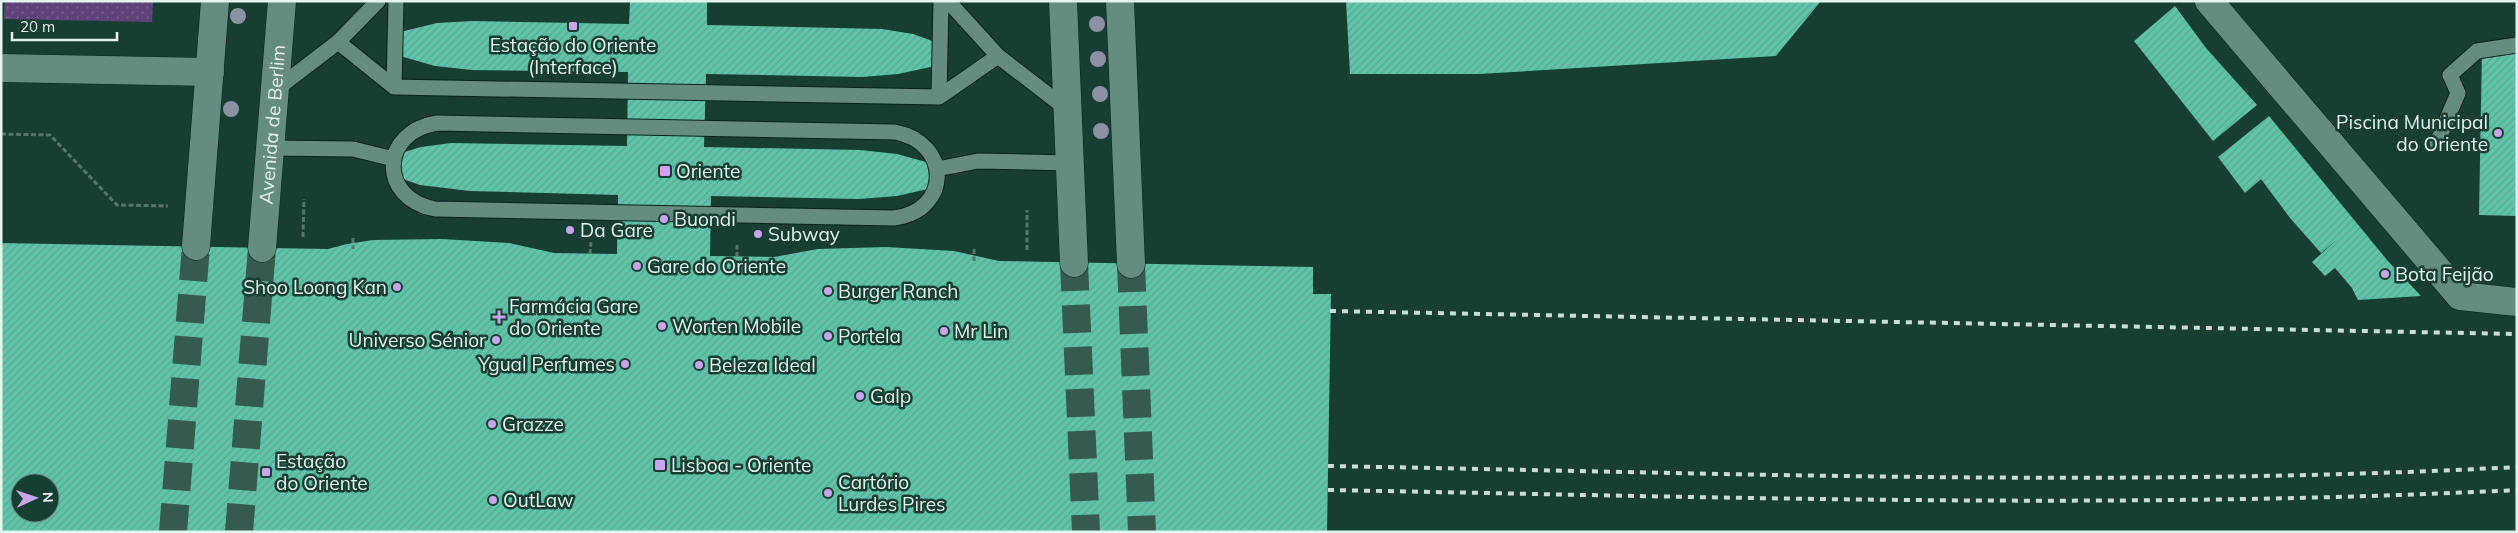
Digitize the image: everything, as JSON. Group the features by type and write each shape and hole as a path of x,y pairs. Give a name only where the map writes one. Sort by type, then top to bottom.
{"main road":[{"path":"196,246 216,1"},
{"name":"Avenida de Berlim","path":"262,248 282,1"},
{"path":"1063,1 1074,263"},
{"path":"1120,1 1131,264"},
{"path":"2209,1 2460,296 2517,302"},
{"path":"1,68 210,72"}],"lane":[{"path":"274,91 338,42 378,1"},
{"path":"394,87 396,1"},
{"path":"939,97 941,1"},
{"path":"948,1 998,56 1068,110"},
{"path":"338,42 394,87 939,97 998,56"},
{"path":"2437,143 2458,93 2450,75 2477,50 2517,45"},
{"path":"437,123 896,132 908,134 920,140 930,150 936,169 935,189 929,201 919,210 908,216 894,218 435,209 422,207 400,191 395,179 394,159 401,140 411,131 423,125 437,123"},
{"path":"270,148 353,149 394,159"},
{"path":"936,169 978,161 1070,163"}],"path":[{"path":"1,134 50,135 117,205 172,206"},
{"path":"303,237 304,199"},
{"path":"1027,210 1027,250"},
{"path":"353,238 353,249"},
{"path":"590,254 591,242"},
{"path":"737,245 737,256"},
{"path":"974,249 974,261"}],"shaded area":[{"path":"5,1 153,1 152,22 4,19"}],"building":[{"name":"Gare do Oriente","path":"630,1 707,1 707,25 882,29 913,34 935,42 935,66 898,74 862,77 706,74 704,147 860,150 897,154 933,164 932,188 897,196 859,199 711,196 710,256 774,257 818,249 886,247 954,251 999,261 1313,267 1313,294 1331,294 1327,532 1,532 1,243 328,249 373,240 442,239 509,243 554,253 617,254 618,195 470,191 420,185 397,177 398,154 421,147 451,143 627,146 628,72 472,70 435,66 400,56 400,32 437,23 473,21 629,24"},
{"path":"1346,1 1821,1 1776,56 1479,74 1350,74"},
{"path":"2175,6 2206,48 2257,105 2213,141 2134,41"},
{"name":"Piscina Municipal do Oriente","path":"2482,50 2517,51 2517,216 2479,215"},
{"path":"2269,116 2387,260 2421,296 2358,300 2352,288 2335,268 2325,276 2312,262 2339,238 2321,253 2290,218 2261,179 2245,193 2218,157"}],"tunnel":[{"path":"173,532 196,246"},
{"path":"239,532 262,248"},
{"path":"1074,263 1086,532"},
{"path":"1131,264 1142,532"}],"railway":[{"path":"1330,311 2517,334"},
{"path":"1328,466 1774,475 2071,478 2220,477 2517,467"},
{"path":"1328,490 2071,501 2368,496 2517,490"}],"place":[{"name":"Estação do Oriente (Interface)","path":"573,26"},
{"name":"Piscina Municipal do Oriente","path":"2498,133"},
{"name":"Oriente","path":"665,171"},
{"name":"Buondi","path":"664,219"},
{"name":"Da Gare","path":"570,230"},
{"name":"Subway","path":"758,234"},
{"name":"Gare do Oriente","path":"637,266"},
{"name":"Bota Feijão","path":"2385,274"},
{"name":"Shoo Loong Kan","path":"397,287"},
{"name":"Burger Ranch","path":"828,291"},
{"name":"Farmácia Gare do Oriente","path":"499,317"},
{"name":"Worten Mobile","path":"662,326"},
{"name":"Mr Lin","path":"944,331"},
{"name":"Portela","path":"828,336"},
{"name":"Universo Sénior","path":"496,340"},
{"name":"Ygual Perfumes","path":"625,364"},
{"name":"Beleza Ideal","path":"699,365"},
{"name":"Galp","path":"860,396"},
{"name":"Grazze","path":"492,424"},
{"name":"Lisboa - Oriente","path":"660,465"},
{"name":"Estação do Oriente","path":"266,472"},
{"name":"Cartório Lurdes Pires","path":"828,493"},
{"name":"OutLaw","path":"493,500"}]}
